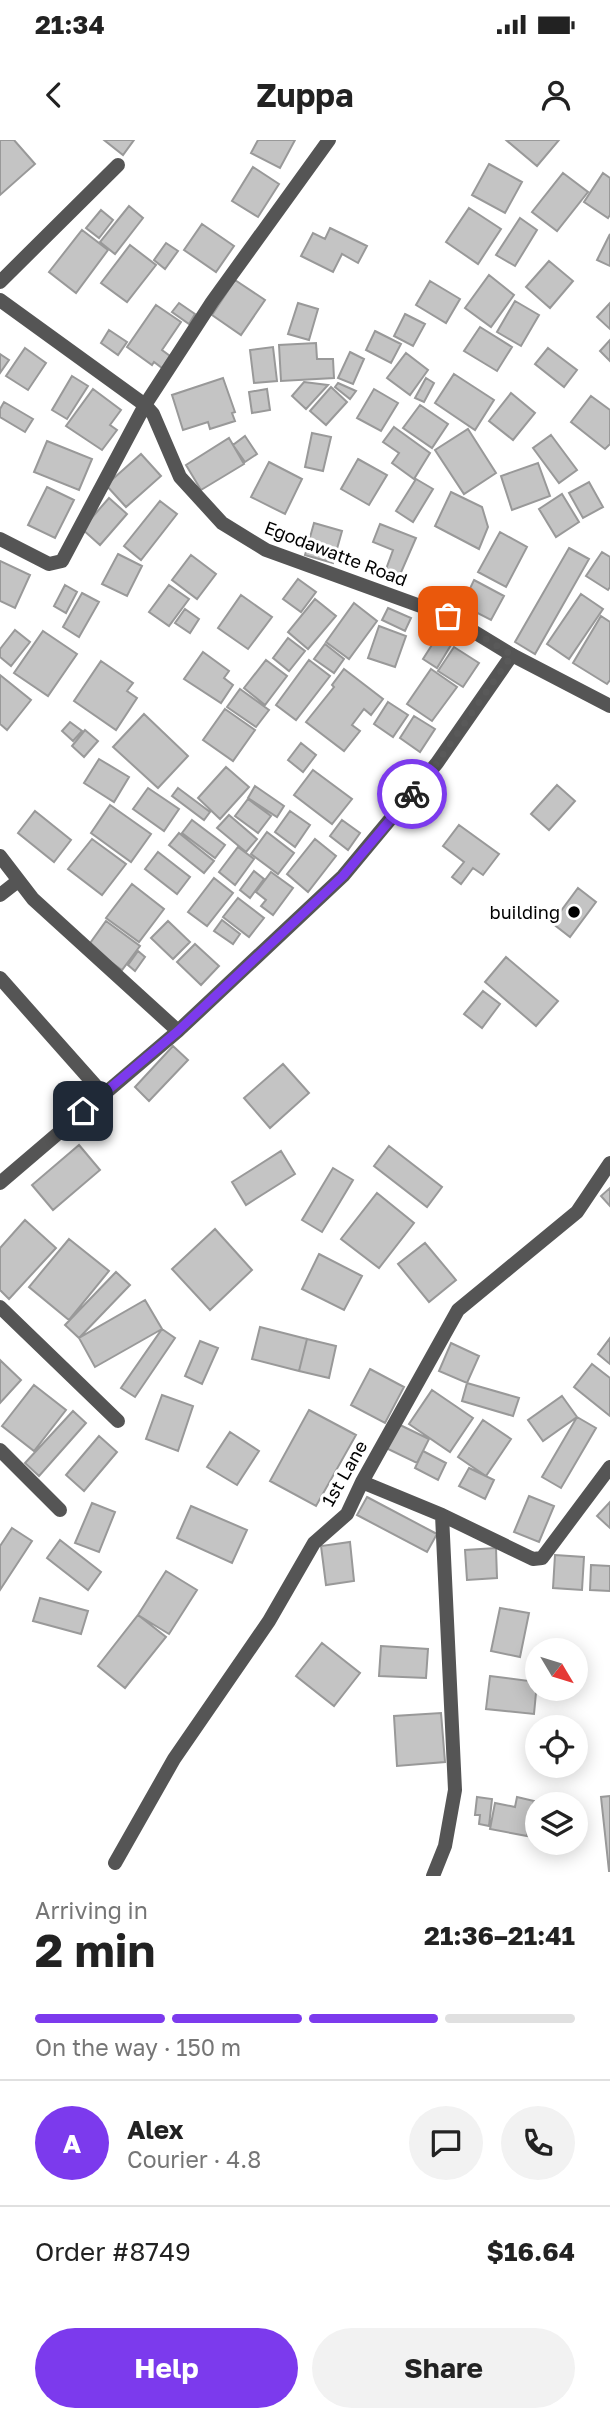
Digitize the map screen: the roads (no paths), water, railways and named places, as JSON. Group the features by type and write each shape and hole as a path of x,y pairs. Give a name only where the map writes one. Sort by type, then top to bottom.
{"street":[{"path":"0,539 49,565 62,561 145,405 212,302 329,140"},
{"path":"0,282 118,166"},
{"name":"Egodawatte Road","path":"0,300 145,405 153,414 180,477 222,523 266,550 448,616 512,655 610,706"},
{"path":"0,1183 178,1031 343,876 437,763 512,655"},
{"path":"0,856 33,900 178,1031"},
{"path":"0,895 18,881"},
{"path":"0,978 103,1094"},
{"name":"1st Lane","path":"116,1863 174,1759 269,1621 314,1543 348,1514 362,1482 458,1310 577,1212 610,1163"},
{"path":"0,1307 118,1421"},
{"path":"0,1450 60,1510"},
{"path":"362,1482 442,1515 533,1559 542,1558 610,1467"},
{"path":"432,1876 445,1846 455,1790 442,1515"}],"place":[{"name":"building","path":"574,912"}]}
